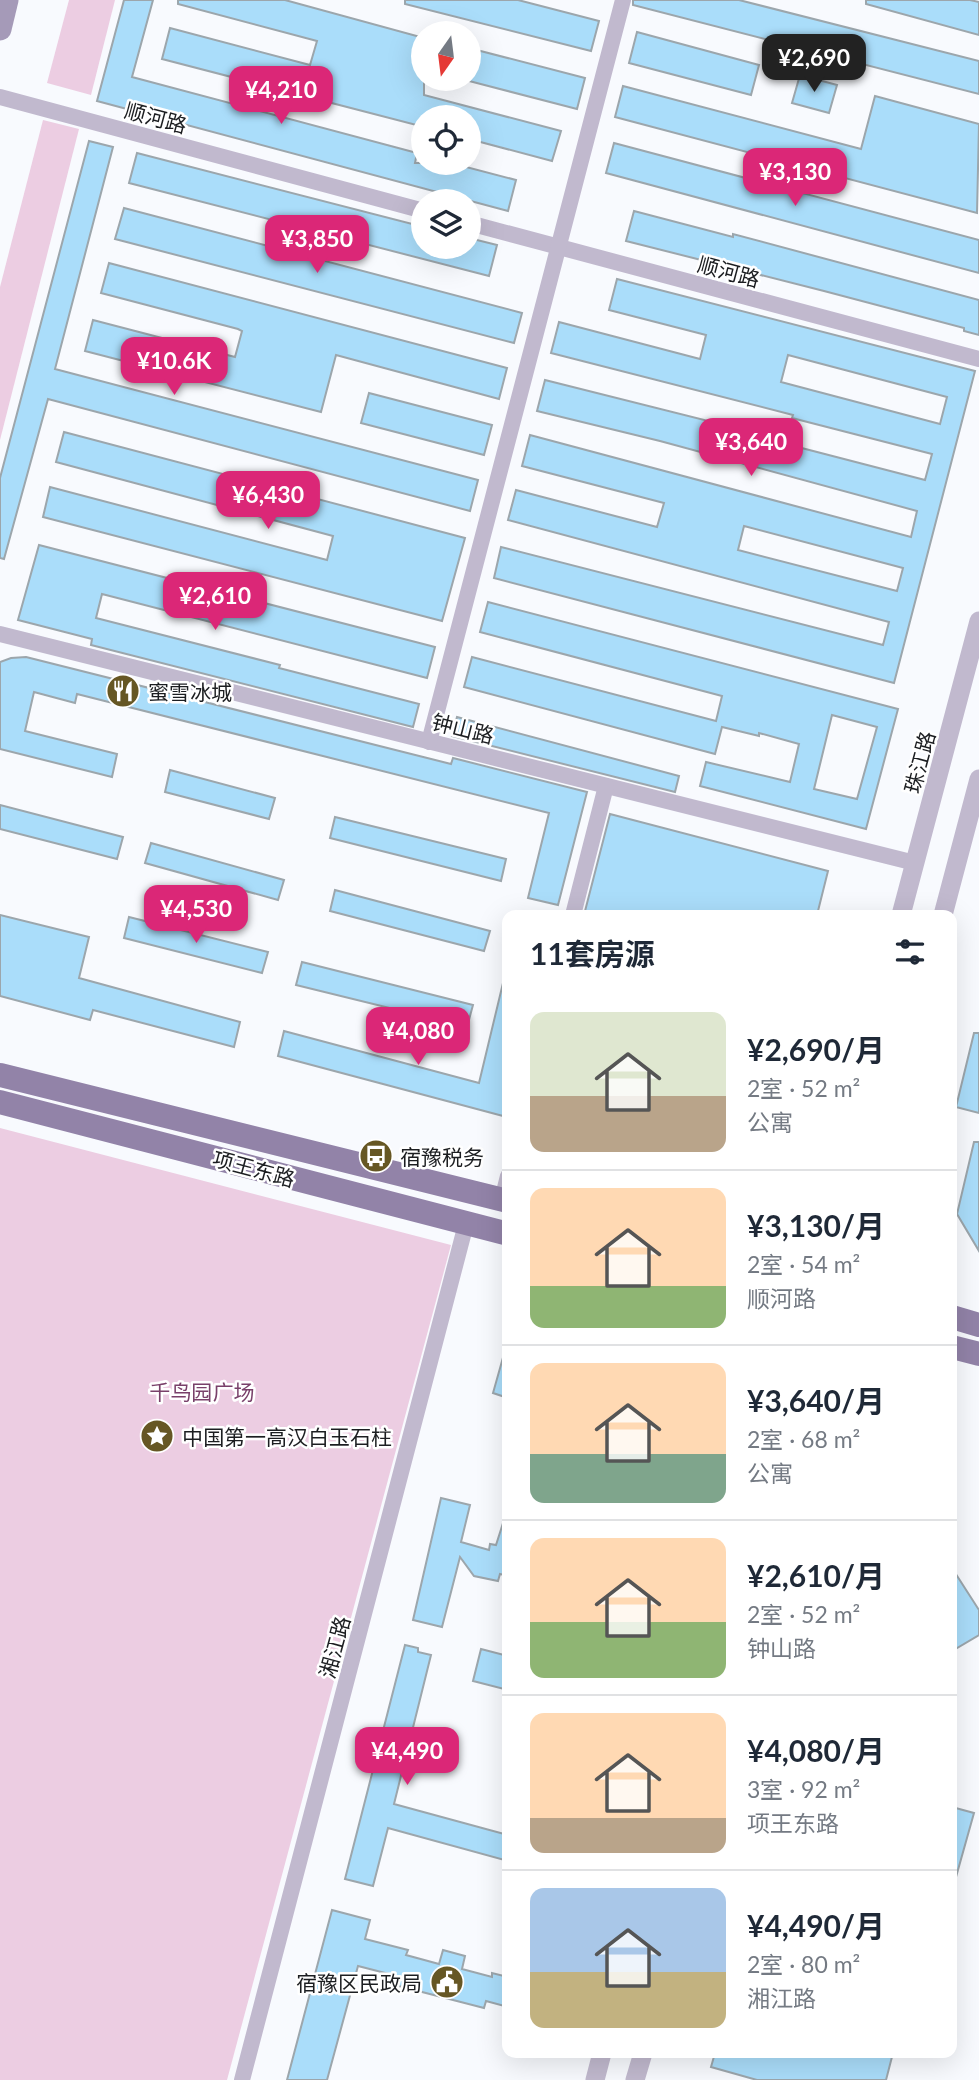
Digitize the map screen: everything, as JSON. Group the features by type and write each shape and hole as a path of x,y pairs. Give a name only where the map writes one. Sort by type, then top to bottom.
{"main road":[{"path":"0,29 8,0"},
{"name":"项王东路","path":"0,1075 502,1199"},
{"name":"项王东路","path":"0,1101 502,1233"},
{"path":"957,1318 979,1325"},
{"path":"957,1348 979,1354"}],"street":[{"path":"429,741 623,0"},
{"name":"顺河路","path":"0,97 411,208"},
{"name":"顺河路","path":"481,226 979,359"},
{"name":"珠江路","path":"902,910 979,621"},
{"name":"钟山路","path":"0,634 915,863"},
{"path":"944,910 979,779"},
{"path":"574,910 606,786"},
{"name":"湘江路","path":"242,2080 466,1224"},
{"path":"595,2080 601,2058"},
{"path":"635,2080 642,2058"}],"green space":[{"path":"69,0 115,0 91,95 47,83"},
{"path":"43,120 79,129 0,440 0,287"},
{"name":"千鸟园广场","path":"0,1128 451,1245 227,2080 0,2080"}],"building":[{"path":"124,0 153,0 132,77 411,151 411,175 481,175 481,171 516,180 508,211 481,204 481,189 426,189 97,101"},
{"path":"178,0 285,0 411,34 411,91 424,91 424,95 462,105 411,105 411,124 162,59 170,28 310,65 317,41 178,4"},
{"path":"405,0 518,0 599,21 591,51 481,23 481,21 405,4"},
{"path":"633,0 739,0 979,61 979,94 633,5"},
{"path":"866,0 979,2 979,35 866,4"},
{"path":"637,32 759,65 751,95 629,63"},
{"path":"481,51 585,78 577,109 481,84"},
{"path":"800,75 837,85 829,113 792,103"},
{"path":"623,86 861,149 875,96 979,124 977,213 615,117"},
{"path":"481,110 561,131 552,161 481,142"},
{"path":"89,141 113,147 55,369 478,480 470,511 48,399 4,559 0,558 0,478"},
{"path":"614,143 979,240 979,273 606,173"},
{"path":"137,153 411,224 411,256 129,183"},
{"path":"124,208 522,313 514,343 115,239"},
{"path":"634,211 733,237 733,234 979,300 979,335 964,331 964,328 626,241"},
{"path":"481,241 497,245 489,276 423,259 481,259"},
{"path":"109,263 507,368 499,399 336,355 321,412 85,351 93,320 235,357 242,331 238,329 101,293"},
{"path":"617,279 975,371 894,683 494,578 501,547 883,645 889,622 508,520 516,490 657,527 664,503 522,466 530,435 911,537 917,511 660,441 537,411 545,380 768,436 767,439 925,480 932,454 551,353 559,322 700,359 706,335 609,310","holes":["788,355 947,397 940,424 781,382","744,526 903,568 897,591 738,550"]},
{"path":"369,393 492,425 484,455 361,423"},
{"path":"64,432 465,538 442,621 43,517 50,487 327,560 333,536 56,462"},
{"path":"39,545 435,647 427,678 102,594 96,618 419,704 413,727 91,645 92,639 18,620"},
{"path":"488,602 898,709 866,829 700,786 706,762 790,782 799,744 759,733 759,736 722,727 715,754 464,687 472,657 716,721 722,696 480,632","holes":["832,715 877,727 857,799 814,789"]},
{"path":"26,657 451,764 453,758 587,792 558,905 528,898 549,813 77,694 75,703 34,692 25,731 117,754 112,777 0,749 0,662"},
{"path":"457,717 679,776 675,792 452,736"},
{"path":"170,770 275,798 269,819 165,792"},
{"path":"0,805 123,837 117,859 0,829"},
{"path":"610,814 828,871 818,910 585,910"},
{"path":"335,817 506,859 501,881 330,838"},
{"path":"151,843 284,880 278,900 145,863"},
{"path":"335,890 490,931 484,951 330,911"},
{"path":"0,915 89,937 79,978 240,1022 234,1047 93,1010 90,1020 0,996"},
{"path":"129,917 268,952 262,973 124,938"},
{"path":"302,962 473,1005 467,1027 296,985"},
{"path":"502,987 502,1116 278,1056 284,1031 479,1083"},
{"path":"974,1033 979,1033 979,1113 957,1107"},
{"path":"974,1142 979,1142 979,1251 957,1214"},
{"path":"502,1361 502,1396 493,1393"},
{"path":"441,1498 470,1505 461,1542 489,1550 490,1544 496,1545 502,1526 502,1574 498,1581 474,1576 460,1557 442,1627 413,1620"},
{"path":"957,1576 979,1610 979,1635 957,1648"},
{"path":"405,1645 418,1648 418,1652 431,1655 394,1804 502,1833 502,1859 388,1828 373,1886 345,1879"},
{"path":"481,1649 502,1654 502,1688 473,1681"},
{"path":"957,1808 974,1813 957,1873"},
{"path":"332,1910 370,1920 365,1939 408,1950 406,1955 439,1964 443,1950 465,1956 462,1969 492,1977 492,1973 502,1976 502,2005 486,2001 484,2008 391,1984 393,1975 358,1966 327,2080 287,2080"},
{"path":"714,2058 892,2058 886,2080 757,2080 711,2067"}],"place":[{"name":"蜜雪冰城","path":"123,691"},
{"name":"宿豫税务","path":"376,1156"},
{"name":"中国第一高汉白玉石柱","path":"157,1436"},
{"name":"宿豫区民政局","path":"447,1982"}]}
